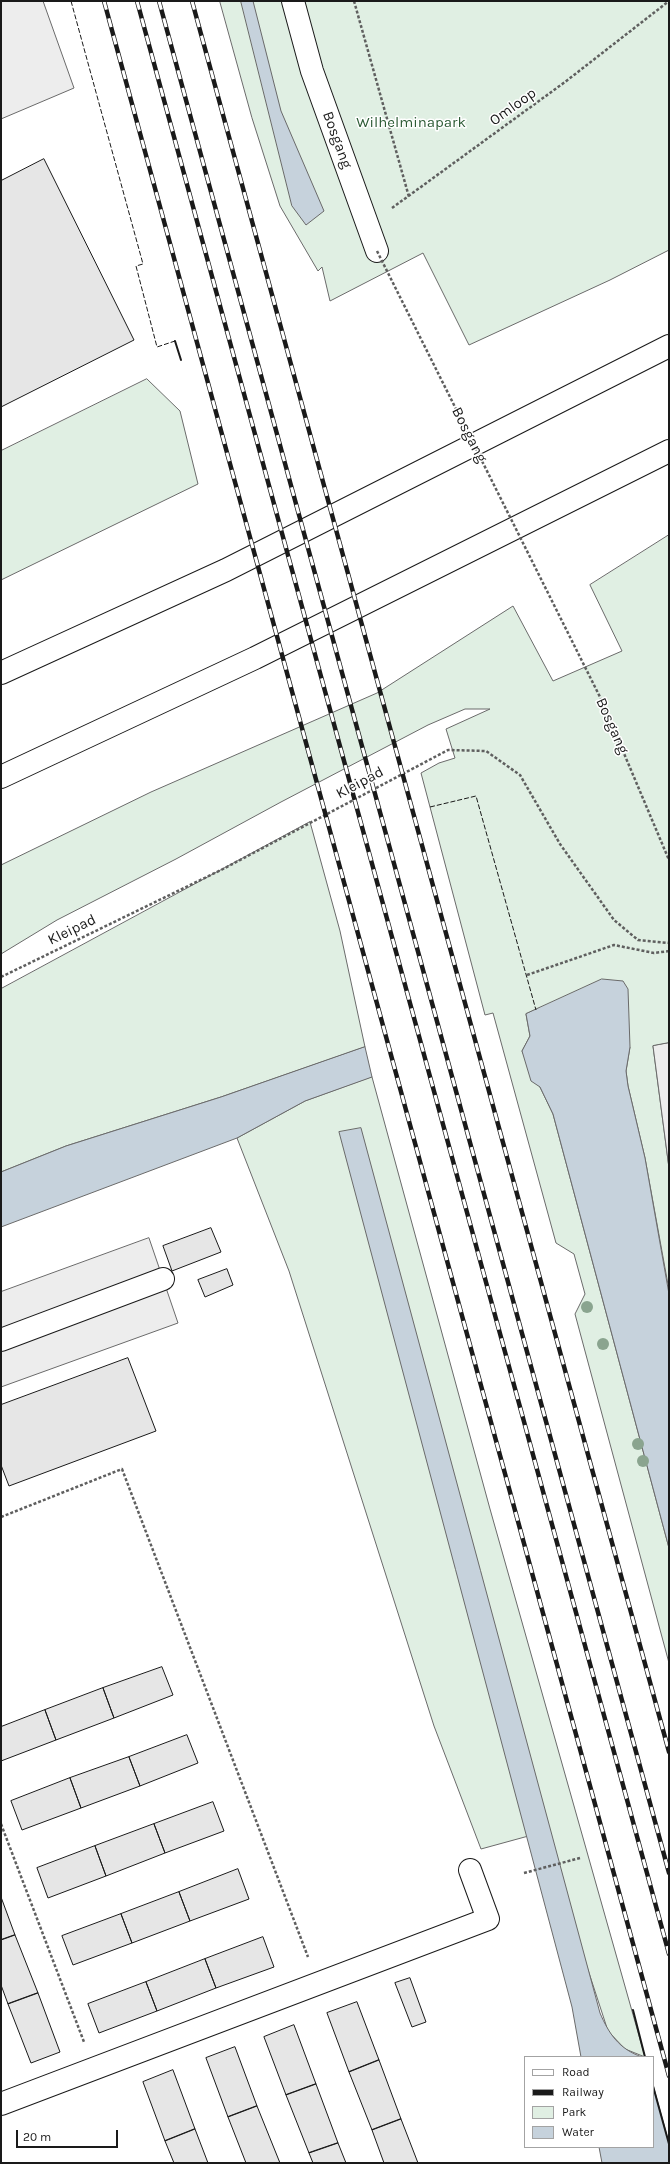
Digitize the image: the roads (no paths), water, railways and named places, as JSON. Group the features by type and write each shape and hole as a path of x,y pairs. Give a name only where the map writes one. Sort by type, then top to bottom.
{"main road":[{"name":"Bosgang","path":"293,1 312,71 377,252"},
{"path":"1,673 226,570 669,346"},
{"path":"1,777 255,658 669,451"},
{"path":"1,1340 163,1280"},
{"path":"1,2104 488,1919 470,1870"}],"water":[{"path":"241,1 253,1 281,111 324,211 306,225 292,206"},
{"path":"602,979 623,981 628,989 630,1047 626,1071 628,1086 645,1158 669,1294 669,1548 553,1114 540,1087 531,1081 522,1051 530,1036 526,1014"},
{"path":"365,1047 372,1077 305,1101 237,1138 1,1227 1,1172 66,1146 221,1097"},
{"path":"361,1128 600,2013 607,2028 616,2040 627,2050 639,2056 581,2056 572,2007 339,1132"},
{"path":"654,2089 669,2143 669,2163 602,2163 599,2148 654,2148"}],"railway":[{"path":"104,1 669,2076"},
{"path":"137,1 669,1954"},
{"path":"159,1 669,1873"},
{"path":"192,1 669,1752"}],"park label":[{"name":"Wilhelminapark","path":"411,123"}]}
